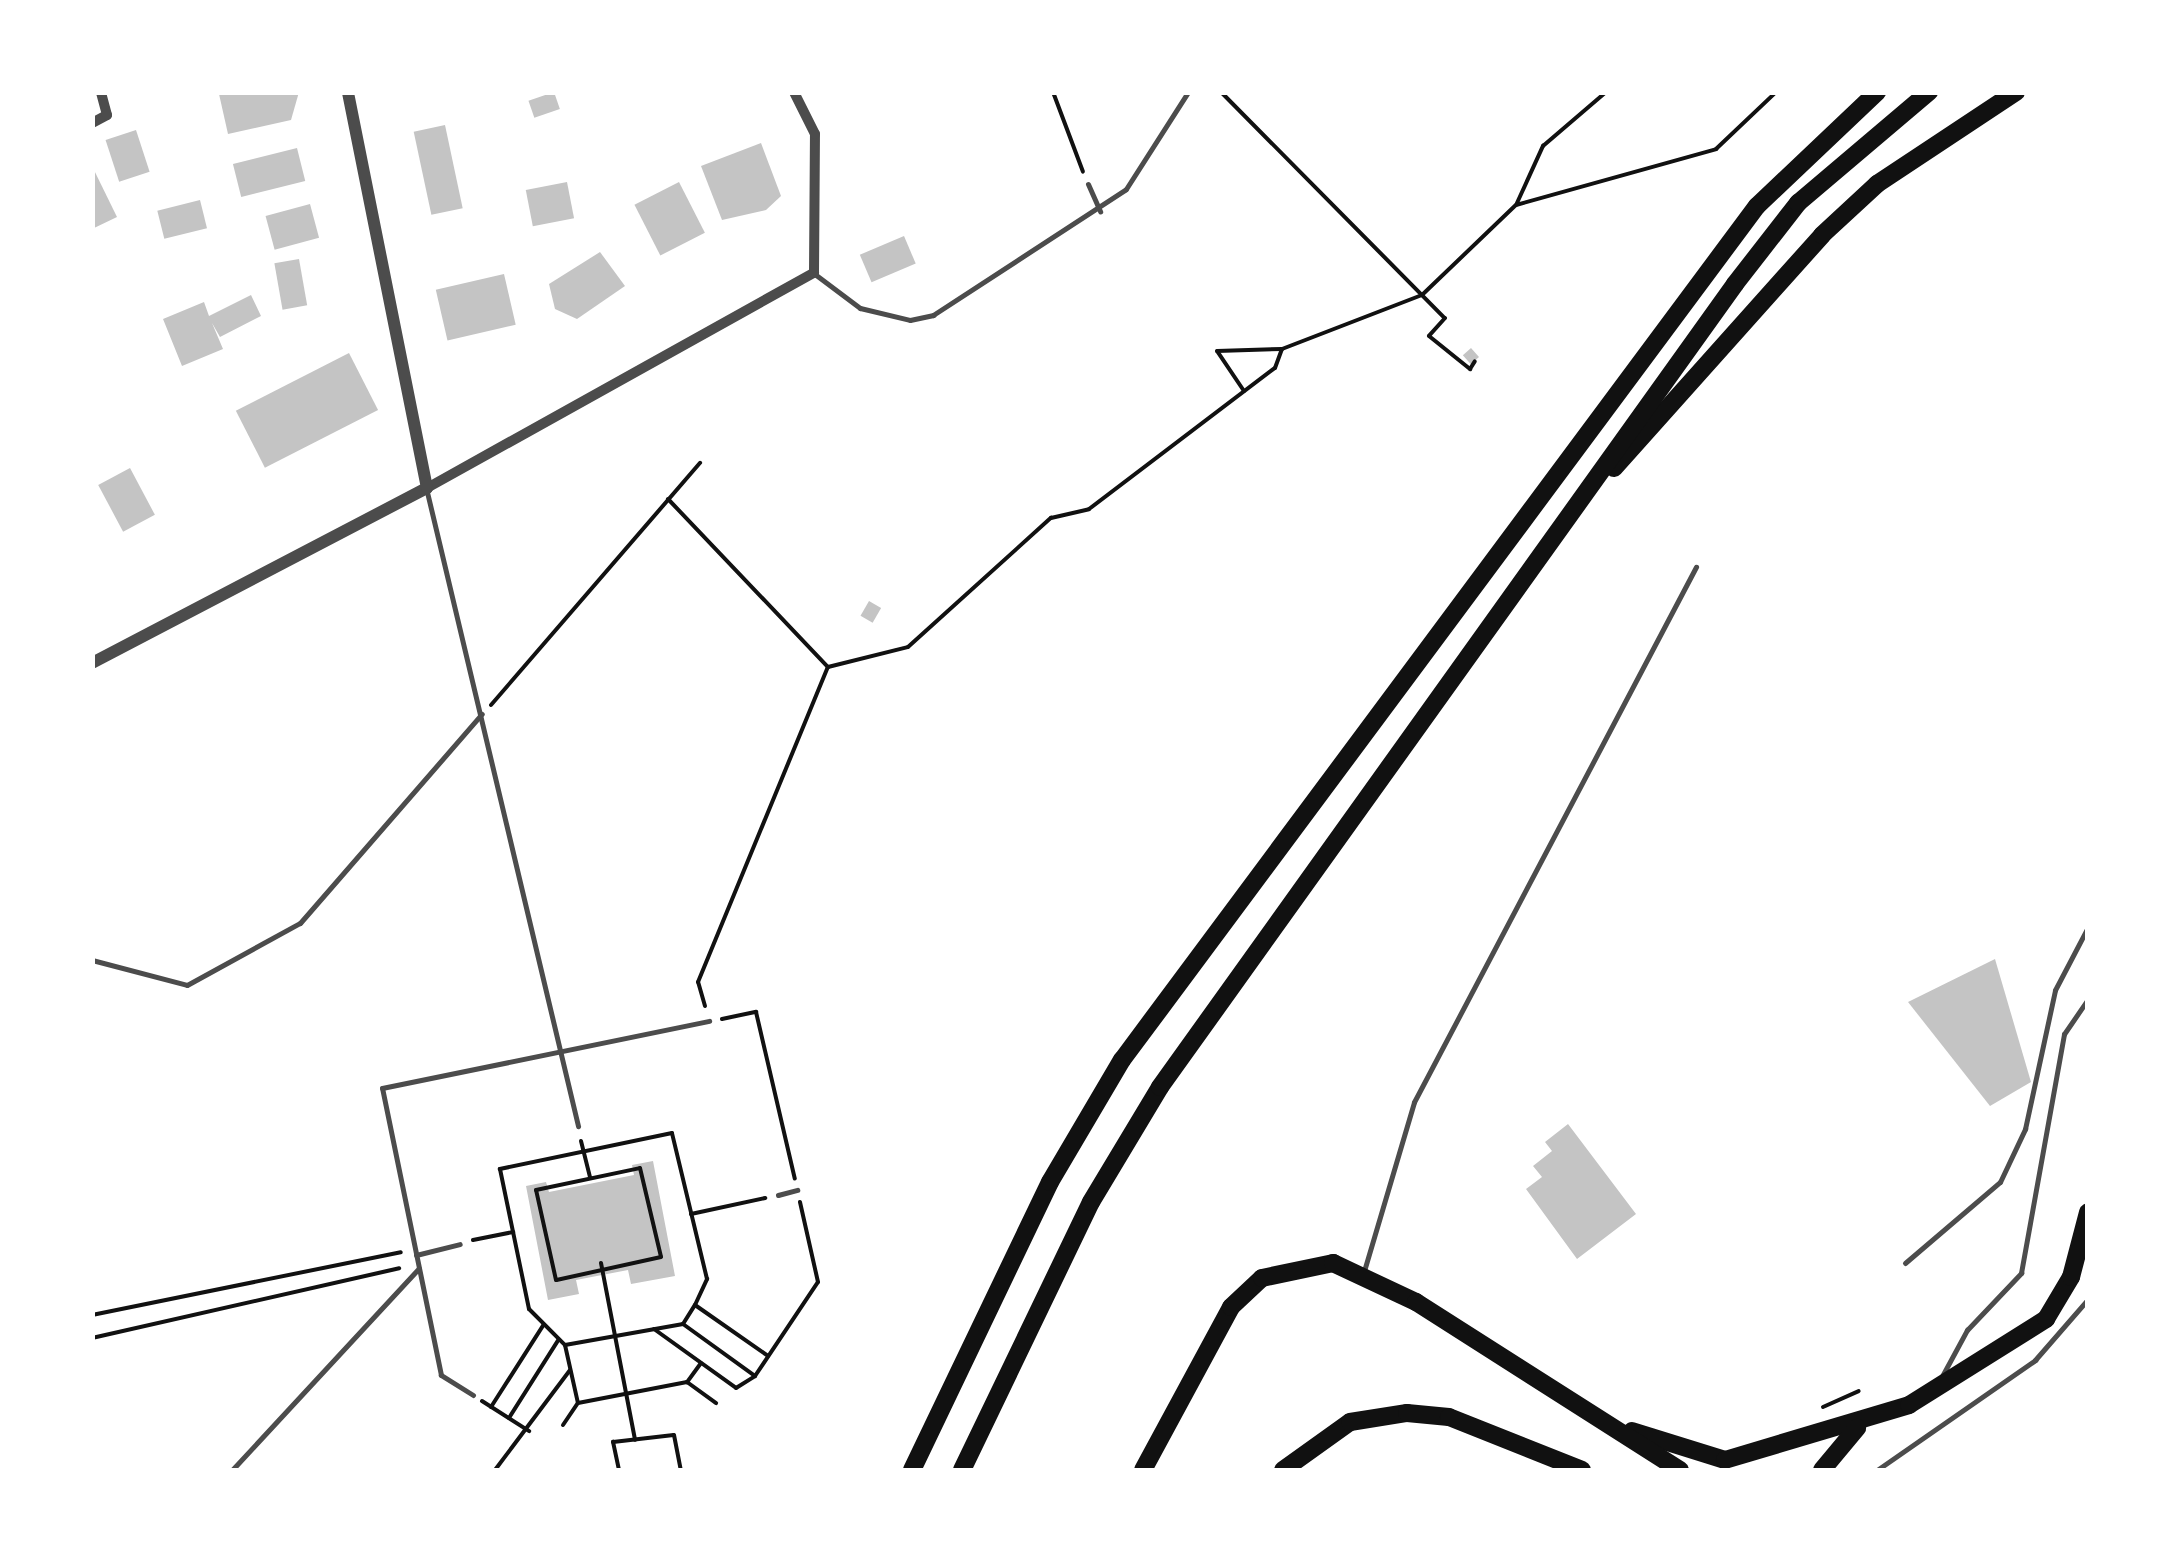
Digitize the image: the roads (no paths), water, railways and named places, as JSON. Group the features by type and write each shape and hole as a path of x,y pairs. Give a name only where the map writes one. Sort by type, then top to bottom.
{"main road":[{"path":"912,1470 1050,1182 1122,1060 1757,206 1878,92"},
{"path":"962,1470 1091,1202 1160,1087 1798,204 1929,92"},
{"path":"1587,493 1665,420 1822,235 1877,184 2016,92"},
{"path":"1612,1425 1726,1460 1857,1428 1935,1390 2046,1319 2071,1277 2088,1212"},
{"path":"1144,1470 1231,1307 1262,1278 1332,1263 1364,1271 1680,1470"},
{"path":"1284,1470 1350,1422 1408,1413 1450,1417 1582,1470"},
{"path":"1822,1470 1857,1428"}],"street":[{"path":"92,123 107,116 102,92"},
{"path":"348,92 426,488"},
{"path":"92,663 426,488 814,273 815,134 794,92"}],"lane":[{"path":"814,273 860,308 910,320 934,315 1100,211 1172,127 1188,92"},
{"path":"1088,184 1100,211"},
{"path":"426,488 578,1126"},
{"path":"1364,1271 1414,1102 1696,567"},
{"path":"92,960 187,985 300,923 482,714"},
{"path":"1905,1263 2000,1182 2025,1129 2055,990 2088,927"},
{"path":"1935,1390 1967,1330 2021,1273 2064,1034 2088,999"},
{"path":"473,1395 441,1375 382,1088 709,1021"},
{"path":"778,1195 797,1190"},
{"path":"416,1252 460,1244"},
{"path":"232,1470 419,1266"},
{"path":"1876,1470 2035,1360 2088,1299"}]}
